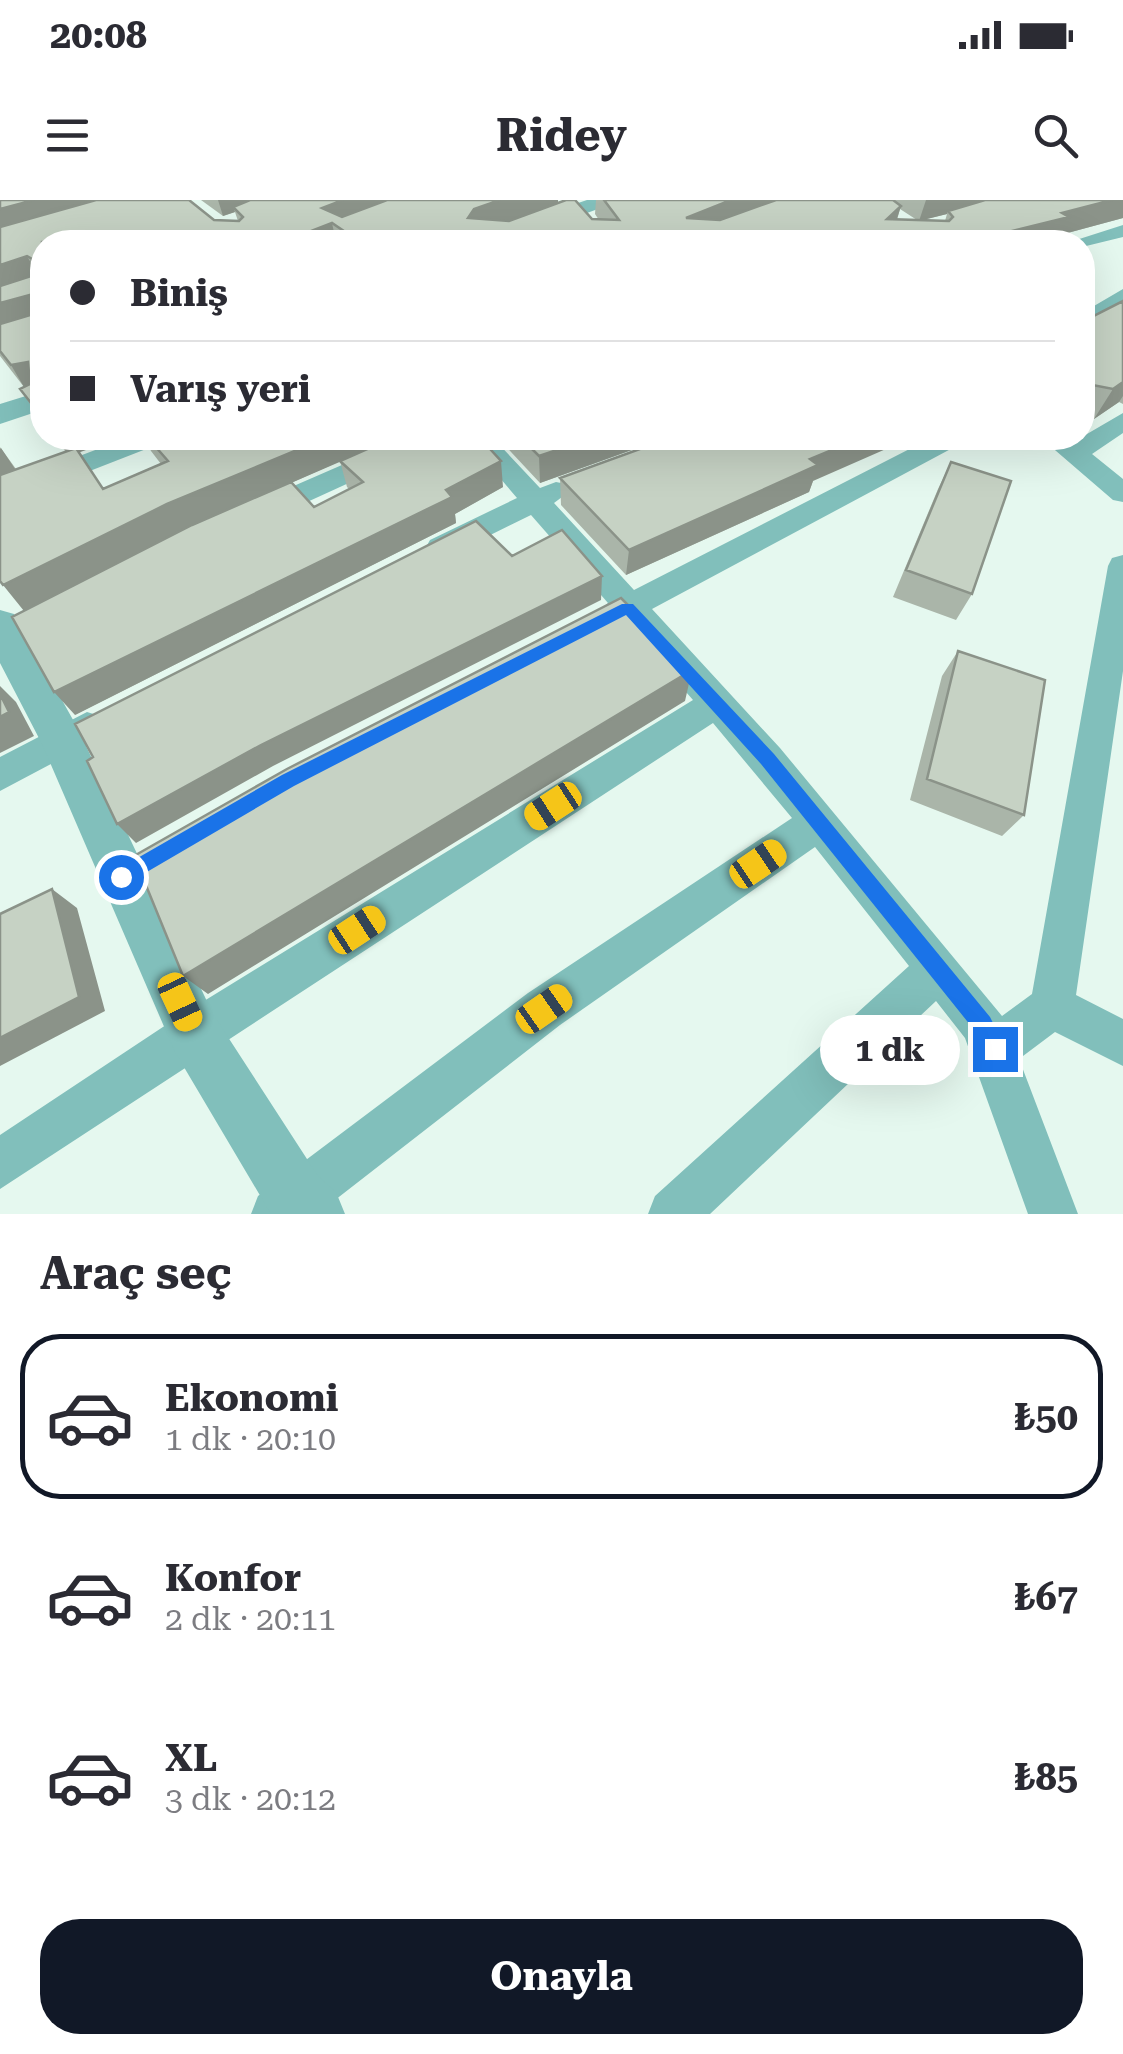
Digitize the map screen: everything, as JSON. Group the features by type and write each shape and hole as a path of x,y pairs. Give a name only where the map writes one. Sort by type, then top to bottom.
{"street":[{"path":"515,230 572,206 610,200"},
{"path":"572,206 594,230"},
{"path":"1095,238 1123,231"},
{"path":"1095,314 1123,296"},
{"path":"0,415 30,404"},
{"path":"1095,433 1123,421"},
{"path":"0,497 119,450"},
{"path":"229,526 398,450"},
{"path":"490,450 819,822 983,1024 1053,1214"},
{"path":"576,634 929,450"},
{"path":"1069,450 1123,493"},
{"path":"413,561 589,477"},
{"path":"995,1049 1052,1007 1122,585"},
{"path":"11,632 62,740 138,867 194,1033 296,1209 544,1009 819,822"},
{"path":"0,1164 194,1033 716,703"},
{"path":"0,775 114,713"},
{"path":"673,1214 938,969"},
{"path":"1052,1007 1123,1043"}],"building":[{"path":"0,200 34,200 0,209"},
{"path":"96,200 189,200 214,220 239,221 243,217 233,207 250,200 343,200 322,208 342,217 387,200 500,200 474,209 468,218 509,221 566,200 575,200 592,219 619,220 604,200 731,200 686,218 720,220 776,200 893,200 901,206 887,219 949,221 953,217 948,211 985,200 1112,200 1062,213 1069,217 1016,230 342,230 332,223 314,230 30,230 30,258 0,265 0,227"},
{"path":"30,276 30,295 0,303 0,286"},
{"path":"1123,301 1123,382 1113,389 1095,386 1095,315"},
{"path":"30,315 30,384 28,362 11,365 0,351 0,324"},
{"path":"30,384 30,402 20,389"},
{"path":"77,450 103,489 168,461 158,450 297,450 167,504 3,585 0,581 0,475"},
{"path":"365,450 491,450 501,461 446,490 452,497 54,692 12,617 192,525 291,482 314,507 363,482 340,461"},
{"path":"533,450 557,450 539,456"},
{"path":"637,450 832,450 810,459 818,465 629,550 560,478"},
{"path":"951,462 1011,481 972,594 906,570"},
{"path":"476,521 512,556 562,530 602,576 261,745 117,824 87,761 93,757 75,724"},
{"path":"621,598 692,670 183,976 134,856 287,769"},
{"path":"958,651 1045,680 1024,815 927,779"},
{"path":"0,694 9,712 0,717"},
{"path":"52,889 79,997 0,1038 0,914"}],"route":[{"path":"121,877 288,781 628,608 768,759 983,1024 995,1049"}]}
